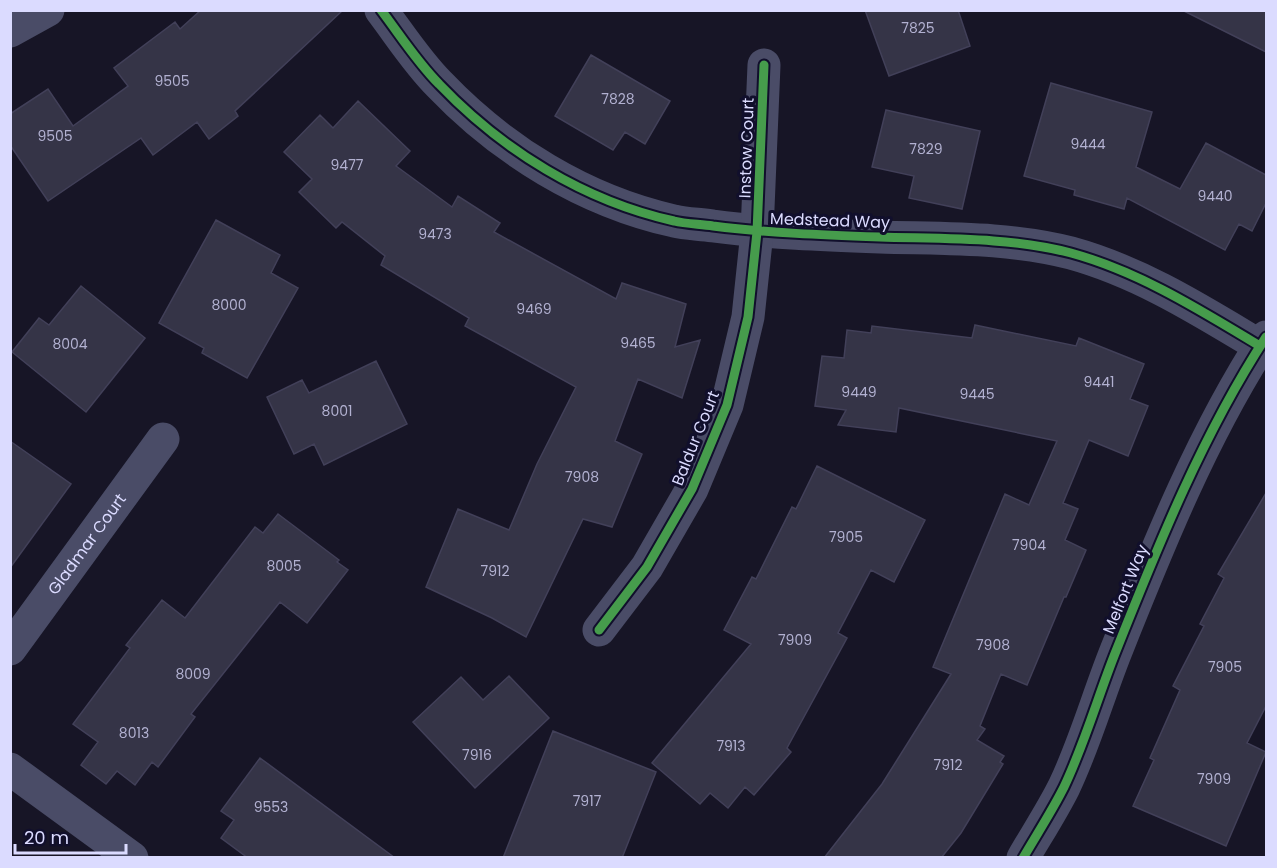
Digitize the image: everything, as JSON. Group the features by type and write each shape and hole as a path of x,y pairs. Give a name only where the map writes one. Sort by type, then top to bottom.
{"street":[{"path":"10,31 48,10"},
{"name":"Medstead Way","path":"381,10 436,82 495,136 528,159 599,196 636,210 675,221 757,232 987,241 1069,253 1111,265 1151,283 1263,341"},
{"name":"Instow Court","path":"757,232 764,64"},
{"name":"Baldur Court","path":"599,630 647,567 692,489 727,405 748,317 757,232"},
{"name":"Melfort Way","path":"1023,858 1064,788 1115,653 1160,544 1208,438 1263,341"},
{"name":"Gladmar Court","path":"10,649 163,439"},
{"path":"10,769 132,858"}],"building":[{"path":"201,10 343,10 235,111 238,116 209,139 197,122 153,155 141,138 48,201 10,145 10,114 48,89 73,126 128,86 114,68 175,22 180,29"},
{"path":"865,10 958,10 970,46 889,76"},
{"path":"1182,10 1266,10 1266,52"},
{"path":"591,55 670,101 645,144 625,132 613,150 555,116"},
{"path":"1051,83 1152,112 1136,167 1180,189 1206,143 1266,175 1266,203 1252,231 1239,224 1225,250 1127,198 1124,209 1074,195 1075,190 1024,176"},
{"path":"358,101 410,151 396,166 452,207 458,196 500,223 494,232 616,299 622,283 686,304 675,347 700,340 682,398 638,379 615,441 642,454 612,527 583,519 526,637 426,587 458,509 509,530 537,464 576,387 465,326 469,318 381,265 385,256 342,222 336,228 299,192 312,179 284,152 320,115 333,128"},
{"path":"886,110 980,131 962,209 909,198 914,176 872,167"},
{"path":"216,220 280,255 271,273 298,288 247,378 202,353 204,348 159,323"},
{"path":"81,286 145,338 86,412 12,352 39,318 49,325"},
{"path":"975,325 1076,346 1079,338 1144,364 1130,399 1148,406 1128,456 1089,440 1063,503 1078,509 1065,540 1086,550 1027,685 1001,674 980,726 985,729 977,740 1004,756 1000,762 1003,764 961,833 941,858 824,858 882,784 951,674 933,667 1005,494 1029,505 1057,441 899,408 896,432 838,425 846,410 815,406 822,356 844,358 847,330 871,333 872,326 972,338"},
{"path":"376,361 407,424 324,465 314,444 294,454 267,397 302,380 309,393"},
{"path":"10,441 71,484 10,568"},
{"path":"817,466 925,520 894,582 871,570 838,633 847,638 787,748 791,752 754,795 745,787 728,808 710,793 700,804 652,763 751,644 724,630 752,577 756,579 792,507 796,509"},
{"path":"1266,493 1266,706 1247,743 1266,752 1226,846 1133,806 1154,760 1150,758 1180,690 1173,686 1204,626 1200,624 1224,578 1218,574"},
{"path":"278,514 339,560 337,562 348,570 307,623 280,602 191,714 195,717 158,767 152,762 135,785 117,771 106,784 81,765 98,742 73,724 130,648 126,645 162,600 185,618 255,527 263,533"},
{"path":"509,676 549,718 475,788 413,722 461,677 483,700"},
{"path":"553,731 656,772 622,858 503,858"},
{"path":"260,758 395,858 248,858 221,838 234,820 221,811"}],"cycle path":[{"path":"381,10 431,76 463,108 517,151 546,170 608,200 641,212 688,223 796,233 1000,241 1071,253 1145,281 1260,346"},
{"path":"599,630 647,567 692,489 727,405 748,317 757,232 764,65"},
{"path":"1023,858 1072,770 1149,570 1202,451 1243,374 1266,337"}]}
